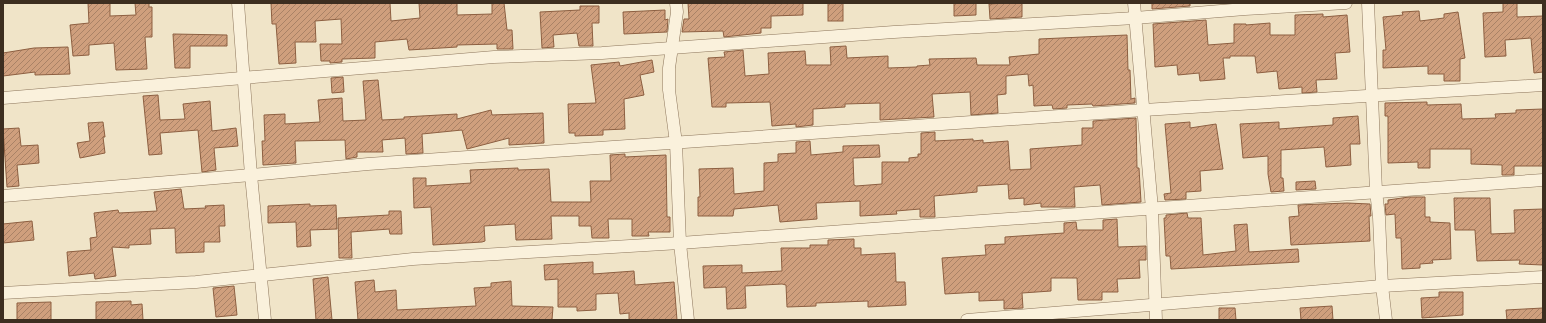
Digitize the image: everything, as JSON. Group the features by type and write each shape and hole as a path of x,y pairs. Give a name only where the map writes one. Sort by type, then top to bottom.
{"street":[{"path":"238,3 251,175 265,320"},
{"path":"676,3 668,90 676,143 680,243 688,320"},
{"path":"1134,3 1152,208 1156,320"},
{"path":"3,98 494,57 602,53 1346,3"},
{"path":"1368,3 1376,191 1379,217 1382,286 1386,320"},
{"path":"3,196 376,163 1371,95 1543,86"},
{"path":"3,293 196,282 412,259 680,243 1543,180"},
{"path":"967,320 1382,286 1543,277"}],"building":[{"path":"88,3 110,3 110,16 136,15 135,3 149,3 149,7 152,7 152,37 145,37 147,69 116,70 114,43 89,45 89,55 73,56 70,25 89,23"},
{"path":"271,3 390,3 391,21 420,18 419,3 457,3 457,15 492,14 492,3 504,3 507,30 512,30 513,49 497,49 497,44 457,45 457,47 409,50 407,39 375,42 375,58 342,59 342,62 330,63 330,61 321,61 320,44 342,44 341,19 315,21 316,42 295,42 296,63 279,64 276,24 272,24"},
{"path":"688,3 803,3 803,15 771,16 771,28 761,28 761,33 724,37 723,31 682,32 684,19 689,19"},
{"path":"828,3 843,3 843,21 828,21"},
{"path":"954,3 976,3 976,15 954,16"},
{"path":"1022,3 1022,17 990,19 989,4"},
{"path":"1152,3 1190,3 1190,6 1152,9"},
{"path":"1503,3 1517,3 1517,17 1543,16 1543,72 1534,73 1531,38 1505,40 1506,56 1485,57 1483,13 1503,12"},
{"path":"580,6 599,6 599,23 592,23 593,46 579,46 577,33 553,35 554,47 542,48 540,12 580,10"},
{"path":"665,10 665,20 668,19 667,32 624,34 623,12"},
{"path":"1419,11 1420,21 1444,18 1444,14 1458,12 1465,58 1460,59 1460,81 1444,81 1444,74 1428,74 1428,66 1383,68 1383,50 1386,50 1383,17 1403,15 1402,12"},
{"path":"1323,14 1323,17 1347,15 1350,52 1335,53 1337,79 1316,80 1317,92 1302,93 1302,87 1279,89 1277,71 1257,73 1255,56 1230,56 1230,58 1223,58 1225,79 1200,81 1199,73 1178,75 1177,65 1155,67 1153,24 1206,20 1208,45 1234,43 1234,24 1246,25 1270,23 1270,35 1295,35 1295,15"},
{"path":"173,34 227,35 227,46 190,46 190,68 175,68"},
{"path":"1127,35 1131,99 1135,98 1135,103 1093,106 1092,104 1067,105 1067,108 1053,109 1052,105 1034,106 1033,85 1029,86 1028,74 1006,76 1006,94 997,95 998,113 971,115 970,92 932,94 934,117 880,120 880,103 845,104 845,107 813,109 813,125 796,127 796,124 772,126 770,102 726,103 726,107 712,107 708,58 725,57 724,52 743,50 745,76 769,74 768,53 805,51 806,65 831,65 830,47 846,46 847,58 888,56 888,68 930,65 929,59 976,58 977,65 1010,65 1009,57 1039,54 1039,39"},
{"path":"68,47 70,74 35,75 35,72 3,76 3,53 34,48"},
{"path":"652,60 654,72 640,75 644,95 624,99 625,129 603,130 603,135 575,136 575,133 569,133 568,104 596,103 591,65 619,62 620,66"},
{"path":"343,77 344,92 332,93 331,78"},
{"path":"378,80 382,120 404,119 404,117 457,114 457,119 491,110 492,115 543,113 544,143 509,145 509,138 467,149 462,130 422,134 423,153 406,154 405,138 382,140 383,152 357,152 357,157 346,159 345,140 295,141 296,163 263,165 262,141 265,141 264,115 285,114 285,124 320,122 318,100 342,98 343,121 366,120 363,81"},
{"path":"158,95 160,120 185,119 183,104 210,101 212,131 236,128 238,146 214,148 216,170 202,172 198,130 160,133 162,154 149,155 143,96"},
{"path":"1427,102 1427,105 1461,104 1462,119 1496,118 1495,114 1516,113 1516,110 1543,109 1543,166 1514,166 1514,175 1502,175 1502,165 1471,164 1471,149 1430,149 1430,168 1418,168 1418,162 1388,163 1388,116 1385,116 1385,103"},
{"path":"1358,116 1360,144 1350,144 1351,165 1326,167 1324,147 1281,150 1281,178 1283,178 1284,191 1271,192 1268,174 1268,156 1243,158 1240,124 1279,122 1279,129 1333,125 1333,118"},
{"path":"1136,118 1137,168 1139,168 1141,202 1102,205 1100,185 1074,187 1075,207 1041,207 1041,203 1024,205 1024,198 1009,199 1008,184 977,186 977,192 934,196 935,217 920,217 920,209 896,211 897,214 860,216 860,201 816,203 817,219 780,222 778,205 734,209 733,216 698,216 698,197 700,197 699,169 733,168 734,194 764,191 764,163 778,162 778,154 796,153 796,142 810,141 811,155 843,152 843,146 879,145 880,157 853,158 854,185 856,186 882,184 882,162 909,162 909,158 918,157 918,154 921,154 921,133 935,132 935,141 973,139 973,141 983,140 983,143 1008,141 1010,170 1031,169 1030,149 1082,145 1082,128 1093,128 1093,121"},
{"path":"103,122 105,153 80,158 77,143 90,141 88,123"},
{"path":"1190,122 1190,128 1216,124 1223,169 1200,171 1201,191 1186,192 1186,199 1165,200 1164,194 1171,193 1165,124"},
{"path":"19,128 21,146 38,145 39,163 17,165 19,186 7,187 3,129"},
{"path":"625,154 625,157 666,155 667,217 670,217 670,232 648,232 649,236 632,236 632,219 608,219 609,238 592,238 591,226 579,226 579,216 551,216 552,239 516,240 515,224 484,226 485,241 482,242 433,245 431,207 414,208 413,178 426,178 426,186 471,183 470,170 518,168 518,170 549,169 551,202 591,202 590,181 611,181 610,155"},
{"path":"1315,181 1316,189 1296,190 1296,182"},
{"path":"181,189 184,209 224,205 225,226 219,226 220,242 204,242 204,252 176,253 175,228 150,229 151,244 129,245 129,248 112,247 116,276 95,279 94,273 69,276 67,252 91,250 90,238 97,237 94,213 118,210 119,213 157,211 154,192"},
{"path":"1409,197 1425,197 1425,217 1430,217 1430,222 1450,223 1451,259 1432,260 1433,263 1420,264 1420,268 1402,269 1401,238 1396,238 1395,214 1386,215 1385,204 1388,204 1388,200"},
{"path":"1454,198 1490,198 1491,234 1515,233 1514,210 1543,209 1543,265 1519,264 1520,260 1477,261 1475,230 1455,230"},
{"path":"1347,203 1370,204 1370,241 1291,245 1289,217 1299,216 1298,205"},
{"path":"310,204 310,206 336,205 337,229 310,230 311,246 297,247 296,222 268,223 268,206"},
{"path":"389,211 401,211 402,234 390,234 389,229 351,232 352,258 339,258 338,218 389,215"},
{"path":"1187,213 1188,218 1201,218 1203,255 1236,251 1234,225 1247,224 1249,252 1298,249 1299,262 1171,269 1170,256 1166,256 1164,218 1166,218 1166,215"},
{"path":"1117,219 1118,247 1146,246 1146,260 1139,260 1140,278 1117,279 1118,292 1102,292 1102,300 1078,300 1077,278 1051,278 1051,291 1022,293 1023,308 1004,309 1004,300 979,301 979,292 945,294 942,258 986,255 985,245 1005,244 1005,237 1064,233 1064,223 1076,222 1077,230 1103,230 1103,220"},
{"path":"32,221 34,240 3,243 3,224"},
{"path":"854,239 854,248 861,248 861,255 895,253 896,282 905,282 906,305 868,307 868,301 816,303 816,306 787,307 786,285 782,284 745,286 746,308 727,309 726,287 704,288 703,266 742,265 742,273 782,271 781,248 810,248 810,245 828,245 828,240"},
{"path":"593,262 593,274 634,271 635,285 674,282 677,320 629,320 629,313 620,314 618,293 596,294 596,310 577,311 577,307 558,307 558,279 545,280 544,265"},
{"path":"328,277 332,320 316,320 313,279"},
{"path":"374,280 375,292 396,290 397,310 476,306 474,288 491,287 491,283 511,281 512,306 553,307 552,320 358,320 355,282"},
{"path":"234,286 237,315 216,317 213,288"},
{"path":"1439,292 1463,292 1463,315 1422,318 1421,298 1439,297"},
{"path":"131,301 131,305 142,304 143,320 96,320 96,302"},
{"path":"51,302 51,320 17,320 17,303"},
{"path":"1332,306 1333,320 1301,320 1300,308"},
{"path":"1219,308 1235,308 1236,320 1219,320"},
{"path":"1543,308 1543,320 1507,320 1506,310"}]}
